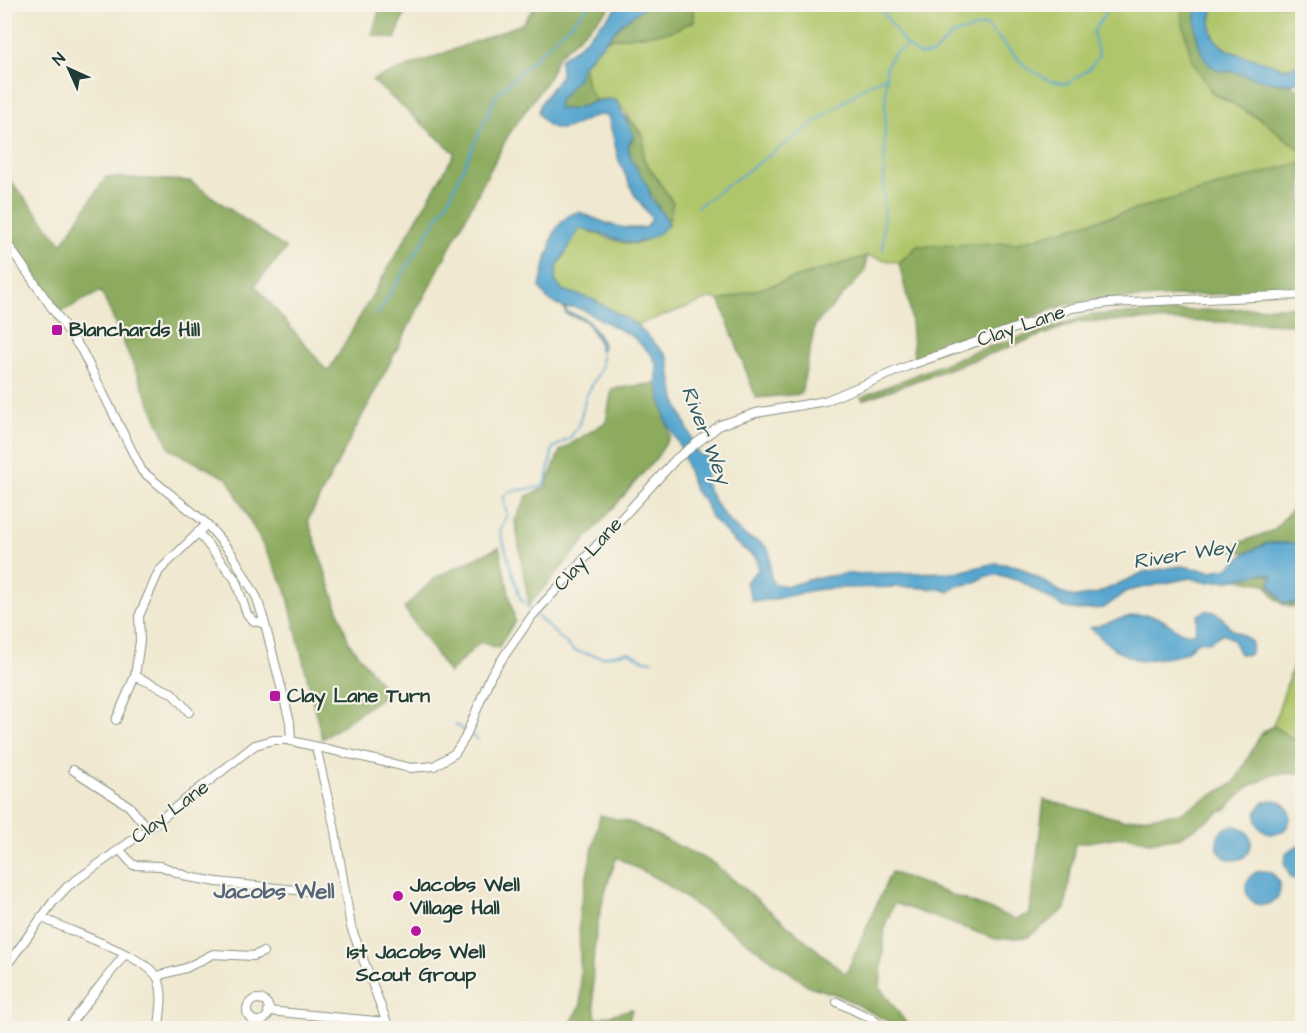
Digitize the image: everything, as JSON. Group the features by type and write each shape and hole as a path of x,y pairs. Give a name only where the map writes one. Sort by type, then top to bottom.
{"street":[{"path":"4,239 82,351 142,471 207,524 232,554 256,598 265,624 290,722 291,741"},
{"name":"Clay Lane","path":"4,969 41,917 68,886 148,829 251,748 273,740 291,741 404,767 425,768 445,761 461,746 491,675 535,613 681,454 697,441 730,421 756,413 825,401 908,366 1072,308 1109,303 1302,296"},
{"path":"116,720 135,676 140,641 139,616 159,571 207,524"},
{"path":"198,532 235,579 247,614 254,621 265,624"},
{"path":"135,676 172,693 189,712"},
{"path":"268,1011 388,1025 351,927 334,825 316,747"},
{"path":"74,770 129,806 148,829"},
{"path":"120,850 133,866 160,866 189,877 218,882 306,891"},
{"path":"41,917 149,966 157,976 161,997 159,1029"},
{"path":"157,976 186,968 213,954 253,956 263,952"},
{"path":"67,1029 125,954"},
{"path":"837,1002 872,1019 884,1029"}],"green space":[{"path":"381,4 408,5 395,39 372,35"},
{"path":"536,5 613,5 558,56 548,79 509,134 308,520 349,643 388,693 322,739 286,589 228,479 170,449 101,291 61,312 5,232 5,174 62,244 106,177 190,181 286,249 255,285 328,372 455,153 372,80 522,24"},
{"path":"647,5 692,5 694,21 669,32 608,39 622,23"},
{"path":"692,5 1185,5 1181,15 1211,92 1262,120 1302,151 1302,162 1018,243 917,246 899,263 867,256 720,301 712,298 637,325 594,300 562,290 555,281 557,267 579,229 627,244 643,242 667,226 673,203 643,158 644,137 621,106 609,99 595,100 586,86 583,65 608,39 669,32 694,21"},
{"path":"1185,5 1198,5 1197,37 1220,71 1238,73 1274,83 1292,84 1293,88 1302,88 1302,151 1262,120 1212,92 1192,61 1181,15"},
{"path":"1215,5 1302,5 1302,61 1291,68 1282,68 1230,51 1213,35 1211,22"},
{"path":"583,65 587,86 595,100 578,109 560,110 559,101 577,79"},
{"path":"625,115 644,137 643,158 673,203 668,224 631,159 628,145 633,139"},
{"path":"1302,162 1302,290 1099,300 1065,305 914,360 910,309 899,263 917,246 1018,243"},
{"path":"867,256 865,272 815,325 801,394 756,398 720,301"},
{"path":"1302,306 1302,324 1136,320 1078,322 863,400 861,397 973,352 1091,315"},
{"path":"658,383 670,436 657,457 529,605 515,521 527,496 545,488 560,451 606,422 612,389"},
{"path":"1302,503 1302,543 1268,543 1246,553 1231,550 1239,543 1274,530 1296,504"},
{"path":"499,547 515,621 498,648 480,642 449,673 404,608 436,577"},
{"path":"1252,573 1273,576 1270,585 1278,598 1292,605 1302,595 1302,605 1298,608 1287,606 1275,598 1266,584 1236,579"},
{"path":"1302,639 1302,751 1261,736 1262,732 1273,726"},
{"path":"1273,726 1302,745 1302,773 1275,774 1248,787 1227,808 1181,837 1149,842 1126,836 1075,844 1065,909 1028,937 996,939 894,903 885,925 880,988 910,1028 896,1028 884,1019 838,995 809,986 663,882 617,857 599,917 593,957 593,998 596,1019 632,1009 627,1028 568,1028 581,1005 579,912 600,815 632,823 713,863 846,974 891,872 1015,919 1030,914 1044,800 1124,820 1180,813 1234,783 1260,736"}],"water":[{"path":"620,5 647,5 622,23 583,65 577,79 559,101 558,108 573,109 601,100 616,100 634,135 628,146 631,159 648,187 651,199 666,218 667,226 654,236 633,243 579,229 557,267 555,281 562,290 594,300 637,325 668,357 675,399 699,455 706,456 711,461 706,480 707,487 721,511 734,526 747,537 760,542 768,549 771,559 770,575 774,584 788,586 815,578 846,574 958,572 995,563 1018,566 1066,595 1077,597 1096,594 1144,572 1181,566 1211,571 1228,568 1246,553 1268,543 1302,543 1302,598 1298,603 1284,603 1270,585 1273,576 1263,573 1226,581 1204,582 1190,578 1127,591 1104,608 1079,610 1065,608 1022,582 1000,575 986,576 974,583 957,586 949,592 940,589 909,587 836,588 813,590 771,600 752,601 746,582 758,570 757,559 735,542 711,517 704,500 695,492 680,446 666,421 657,383 657,365 651,354 632,336 585,311 574,307 566,308 566,312 586,319 593,326 603,344 602,350 599,350 599,342 586,321 566,314 564,308 547,299 540,287 547,254 551,250 552,238 558,226 568,217 579,212 611,225 628,228 646,227 652,219 634,194 619,161 608,116 600,115 564,129 555,128 546,123 538,112 541,103 561,75 560,59 576,48"},
{"path":"1198,5 1215,5 1211,22 1213,35 1220,44 1242,56 1282,68 1291,68 1302,61 1302,82 1271,82 1237,72 1221,71 1213,67 1201,52 1198,42 1196,22"},
{"path":"1205,611 1216,613 1228,626 1249,640 1252,643 1251,652 1248,655 1240,654 1233,640 1223,633 1209,642 1198,641 1187,651 1176,656 1140,661 1115,650 1090,628 1137,615 1145,615 1159,618 1182,632 1195,633 1198,615"},
{"path":"1273,800 1285,805 1290,817 1285,829 1273,834 1261,829 1256,817 1261,805"},
{"path":"1234,826 1246,831 1251,843 1246,855 1234,860 1222,855 1217,843 1222,831"},
{"path":"1297,846 1302,846 1302,881 1291,878 1284,863 1287,852"},
{"path":"1263,871 1275,876 1280,888 1275,900 1263,905 1251,900 1246,888 1251,876"}],"waterway":[{"path":"377,315 448,201 497,94 591,4"},
{"path":"877,4 906,45 920,55 933,54 952,35 986,25 1026,67 1050,81 1067,84 1088,70 1099,56 1093,32 1107,11 1107,4"},
{"path":"883,250 886,68 892,55 906,46"},
{"path":"697,207 866,86 885,77"},
{"path":"532,611 520,598 500,531 507,515 503,497 511,491 542,487 546,481 553,448 570,438 579,425 586,396 601,369 602,354"},
{"path":"536,615 574,651 603,657 628,652 644,660 652,661"},
{"path":"455,724 478,740"},
{"path":"580,1020 582,1028"}],"place":[{"name":"Blanchards Hill","path":"57,330"},
{"name":"Clay Lane Turn","path":"275,696"},
{"name":"Jacobs Well Village Hall","path":"398,896"},
{"name":"1st Jacobs Well Scout Group","path":"416,931"}],"district":[{"name":"Jacobs Well","path":"274,891"}],"water label":[{"name":"River Wey","path":"706,435"},
{"name":"River Wey","path":"1184,554"}]}
